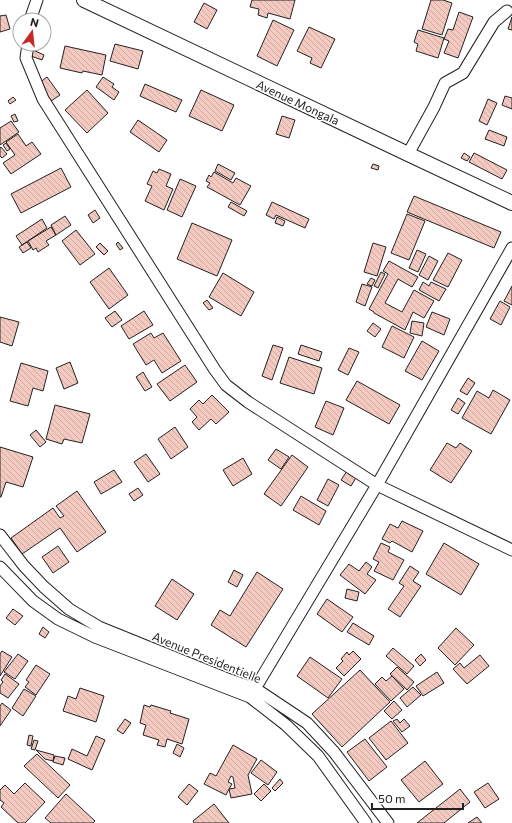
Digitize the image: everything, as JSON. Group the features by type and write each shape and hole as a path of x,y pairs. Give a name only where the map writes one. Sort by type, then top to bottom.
{"street":[{"path":"33,12 37,0"},
{"name":"Avenue Mongala","path":"84,0 512,203"},
{"path":"408,154 434,107 445,83 464,73 494,22 507,10"},
{"path":"27,52 26,58 44,99 215,370 226,385 248,402 377,485 512,550"},
{"path":"253,693 377,485 512,248"},
{"name":"Avenue Presidentielle","path":"0,535 15,555 44,587 97,632"},
{"path":"0,567 15,555"},
{"name":"Avenue Presidentielle","path":"0,567 33,601 58,619 97,632 253,693 307,723 334,752 388,823"},
{"name":"Avenue Presidentielle","path":"253,693 318,756 366,823"}],"building":[{"path":"252,0 295,0 290,19 268,13 267,18 258,15 259,9 250,7"},
{"path":"431,0 443,0 452,3 442,35 422,29"},
{"path":"204,3 217,10 207,29 194,22"},
{"path":"459,12 473,17 458,58 444,53 449,41 444,39 448,29 453,30"},
{"path":"6,15 10,29 0,32 0,16"},
{"path":"512,17 512,30 508,29"},
{"path":"273,20 294,30 277,66 257,56"},
{"path":"309,27 335,39 321,68 310,63 312,58 297,51"},
{"path":"418,30 444,38 438,58 416,51 418,44 414,42"},
{"path":"115,44 143,51 138,69 110,61"},
{"path":"65,46 106,55 102,75 83,71 82,73 60,68"},
{"path":"32,52 37,52 44,55 42,60 31,56"},
{"path":"47,77 60,95 51,101 39,83"},
{"path":"103,77 114,84 112,87 119,92 114,100 96,87"},
{"path":"145,84 182,100 176,112 140,96"},
{"path":"87,90 108,113 87,133 65,110"},
{"path":"201,90 234,105 222,131 189,116"},
{"path":"505,96 512,98 512,109 502,105"},
{"path":"13,97 16,100 10,104 8,101"},
{"path":"488,99 497,103 487,125 479,121"},
{"path":"15,114 18,121 14,122 11,116"},
{"path":"282,116 295,120 289,138 276,134"},
{"path":"138,120 167,140 159,152 130,132"},
{"path":"11,121 19,132 0,145 0,128"},
{"path":"489,130 507,137 504,146 485,139"},
{"path":"18,134 26,146 32,142 41,154 11,174 3,163 15,155 6,142"},
{"path":"6,143 10,149 7,151 3,145"},
{"path":"1,147 7,154 2,158 0,156"},
{"path":"464,153 470,157 467,161 461,158"},
{"path":"474,153 507,170 502,179 469,162"},
{"path":"218,164 235,173 231,180 215,171"},
{"path":"373,164 379,166 378,170 371,168"},
{"path":"61,168 71,187 21,213 11,194"},
{"path":"159,169 171,174 166,186 173,189 164,210 145,201 152,186 147,184 153,171 157,173"},
{"path":"214,172 233,183 236,178 251,186 240,205 207,187 210,183 206,181 209,175 211,177"},
{"path":"180,179 196,186 182,217 167,210"},
{"path":"414,196 501,232 494,248 407,212"},
{"path":"231,202 247,211 244,216 228,207"},
{"path":"272,202 309,219 305,228 276,215 274,219 266,215"},
{"path":"95,210 100,218 93,223 88,215"},
{"path":"407,214 425,221 409,260 391,253"},
{"path":"65,216 71,225 56,235 51,225"},
{"path":"277,217 285,221 283,226 275,223"},
{"path":"42,219 47,228 22,245 16,236"},
{"path":"192,223 232,240 217,276 177,259"},
{"path":"51,227 56,235 46,241 49,245 38,252 36,248 33,250 28,241"},
{"path":"76,230 95,254 80,265 62,241"},
{"path":"27,242 31,248 23,253 19,247"},
{"path":"118,242 123,248 120,250 116,244"},
{"path":"100,243 108,251 104,255 96,247"},
{"path":"373,243 386,247 377,276 364,272"},
{"path":"417,250 426,254 418,272 409,268"},
{"path":"448,253 462,260 448,287 433,280"},
{"path":"429,256 438,261 428,280 419,275"},
{"path":"389,261 418,277 412,287 398,279 385,303 402,312 414,290 434,301 424,318 413,312 405,330 369,309 388,274 383,271"},
{"path":"109,268 128,295 109,309 90,282"},
{"path":"381,272 385,274 378,288 374,286"},
{"path":"223,273 254,292 241,316 209,297"},
{"path":"371,278 375,280 372,286 367,284"},
{"path":"423,282 429,286 431,282 446,289 439,301 419,290"},
{"path":"362,284 372,287 365,306 356,302"},
{"path":"512,286 512,305 504,301"},
{"path":"207,300 213,308 209,310 203,303"},
{"path":"500,301 510,307 501,325 490,319"},
{"path":"115,311 122,320 112,327 105,318"},
{"path":"144,311 153,325 129,339 121,326"},
{"path":"432,312 450,319 444,335 426,327"},
{"path":"0,317 19,322 12,346 0,342"},
{"path":"412,321 424,323 422,336 410,333"},
{"path":"373,323 381,329 375,337 367,331"},
{"path":"392,326 414,337 404,358 382,347"},
{"path":"151,333 154,338 163,333 181,361 162,373 154,360 146,365 133,344"},
{"path":"422,341 439,351 422,380 405,371"},
{"path":"273,345 283,348 272,380 262,376"},
{"path":"301,345 322,352 319,361 298,354"},
{"path":"349,348 359,352 348,375 338,370"},
{"path":"289,357 322,368 314,394 280,383"},
{"path":"70,362 78,383 64,389 56,368"},
{"path":"21,363 48,371 43,391 33,388 28,406 10,401"},
{"path":"185,365 197,382 170,401 157,384"},
{"path":"143,372 152,387 145,391 136,377"},
{"path":"468,378 475,383 467,395 460,391"},
{"path":"357,381 400,405 389,424 346,400"},
{"path":"493,390 510,400 491,434 462,418 477,391 489,398"},
{"path":"212,395 229,412 216,424 211,419 199,430 192,422 197,417 190,409 199,400 203,404"},
{"path":"458,398 465,403 458,414 451,410"},
{"path":"326,401 344,408 333,435 315,427"},
{"path":"55,405 90,414 82,443 64,439 62,444 46,439"},
{"path":"175,427 188,447 171,459 158,439"},
{"path":"36,430 46,442 40,447 30,435"},
{"path":"447,443 456,448 460,443 472,451 451,483 430,470"},
{"path":"0,447 33,457 23,487 6,482 1,497 0,497"},
{"path":"276,449 289,457 281,469 268,460"},
{"path":"146,454 160,474 148,482 134,462"},
{"path":"292,455 308,467 281,506 264,494"},
{"path":"243,458 252,474 233,486 223,470"},
{"path":"114,470 122,482 101,494 94,482"},
{"path":"347,471 357,476 351,486 341,480"},
{"path":"328,479 339,485 328,506 317,500"},
{"path":"138,488 143,495 134,501 129,494"},
{"path":"77,491 106,532 77,552 60,528 22,554 11,538 53,508 60,518 64,516 56,506"},
{"path":"301,496 326,511 319,525 293,510"},
{"path":"402,521 423,531 412,552 392,541 390,543 382,539 390,524 398,528"},
{"path":"381,543 390,547 388,552 404,560 393,580 374,571 379,562 373,559"},
{"path":"444,543 479,564 461,595 426,574"},
{"path":"58,546 69,562 53,573 42,557"},
{"path":"366,562 372,567 367,574 376,580 365,594 340,575 349,564 359,571"},
{"path":"410,566 419,572 413,581 421,586 400,617 388,609 404,586 399,583"},
{"path":"234,570 243,575 237,587 228,582"},
{"path":"257,572 283,589 246,647 211,625 220,610 230,616"},
{"path":"172,579 194,594 177,620 155,606"},
{"path":"347,589 359,592 357,601 345,598"},
{"path":"327,599 353,617 342,632 317,614"},
{"path":"13,609 23,616 15,625 6,618"},
{"path":"353,623 374,636 369,645 347,632"},
{"path":"43,627 49,632 45,638 39,634"},
{"path":"456,628 474,645 455,665 438,648"},
{"path":"393,648 414,666 407,674 386,656"},
{"path":"2,651 12,657 0,676 0,654"},
{"path":"353,651 361,659 344,676 336,668 343,661 341,659 347,652 349,655"},
{"path":"18,654 28,661 15,679 4,672"},
{"path":"421,654 426,660 420,666 415,660"},
{"path":"480,655 489,666 467,684 453,669 460,663 464,668"},
{"path":"310,657 342,679 328,698 297,676"},
{"path":"36,665 50,674 36,695 25,687 29,682 26,680"},
{"path":"397,667 414,682 407,690 390,674"},
{"path":"360,670 390,702 342,747 312,714"},
{"path":"437,672 444,683 423,696 416,686"},
{"path":"5,674 19,684 8,698 0,693 0,686 3,682 1,680"},
{"path":"392,676 404,689 391,701 375,684 382,677 386,681"},
{"path":"413,687 421,695 407,707 400,698"},
{"path":"80,688 104,696 96,722 63,711 68,696 76,699"},
{"path":"24,689 36,696 23,716 12,708"},
{"path":"394,701 402,710 392,719 384,711"},
{"path":"2,703 11,710 0,726 0,706"},
{"path":"144,705 150,707 151,705 171,711 170,713 189,719 182,744 167,739 165,747 157,745 159,740 143,735 146,725 140,723"},
{"path":"125,719 131,723 123,734 117,730"},
{"path":"397,719 400,723 404,719 410,726 402,732 393,721"},
{"path":"391,721 408,743 386,760 369,738"},
{"path":"29,735 33,736 31,746 27,745"},
{"path":"96,736 105,740 92,770 68,759 72,749 87,756"},
{"path":"365,739 387,767 369,781 347,752"},
{"path":"34,740 38,741 35,750 31,749"},
{"path":"177,744 184,748 180,757 173,753"},
{"path":"233,745 257,759 248,775 252,794 231,798 229,789 226,795 204,784 210,773 216,776","holes":["231,776 233,777 235,788 229,789 232,784 228,782"]},
{"path":"36,750 54,755 53,761 45,759"},
{"path":"37,754 70,785 58,798 24,766"},
{"path":"55,756 65,758 63,765 53,762"},
{"path":"261,760 277,772 268,785 251,773"},
{"path":"425,761 443,784 419,802 401,780"},
{"path":"280,779 283,783 275,791 272,788"},
{"path":"25,783 45,802 25,823 18,823 1,807 4,803 0,800 0,790 5,785 14,794"},
{"path":"488,783 499,799 485,808 474,792"},
{"path":"189,784 198,791 187,805 178,797"},
{"path":"264,784 271,791 261,801 254,794"},
{"path":"460,789 470,802 444,823 417,823"},
{"path":"66,794 95,821 93,823 51,823 45,818"},
{"path":"214,804 229,823 194,823 193,821"},
{"path":"477,817 482,823 468,823"}]}
